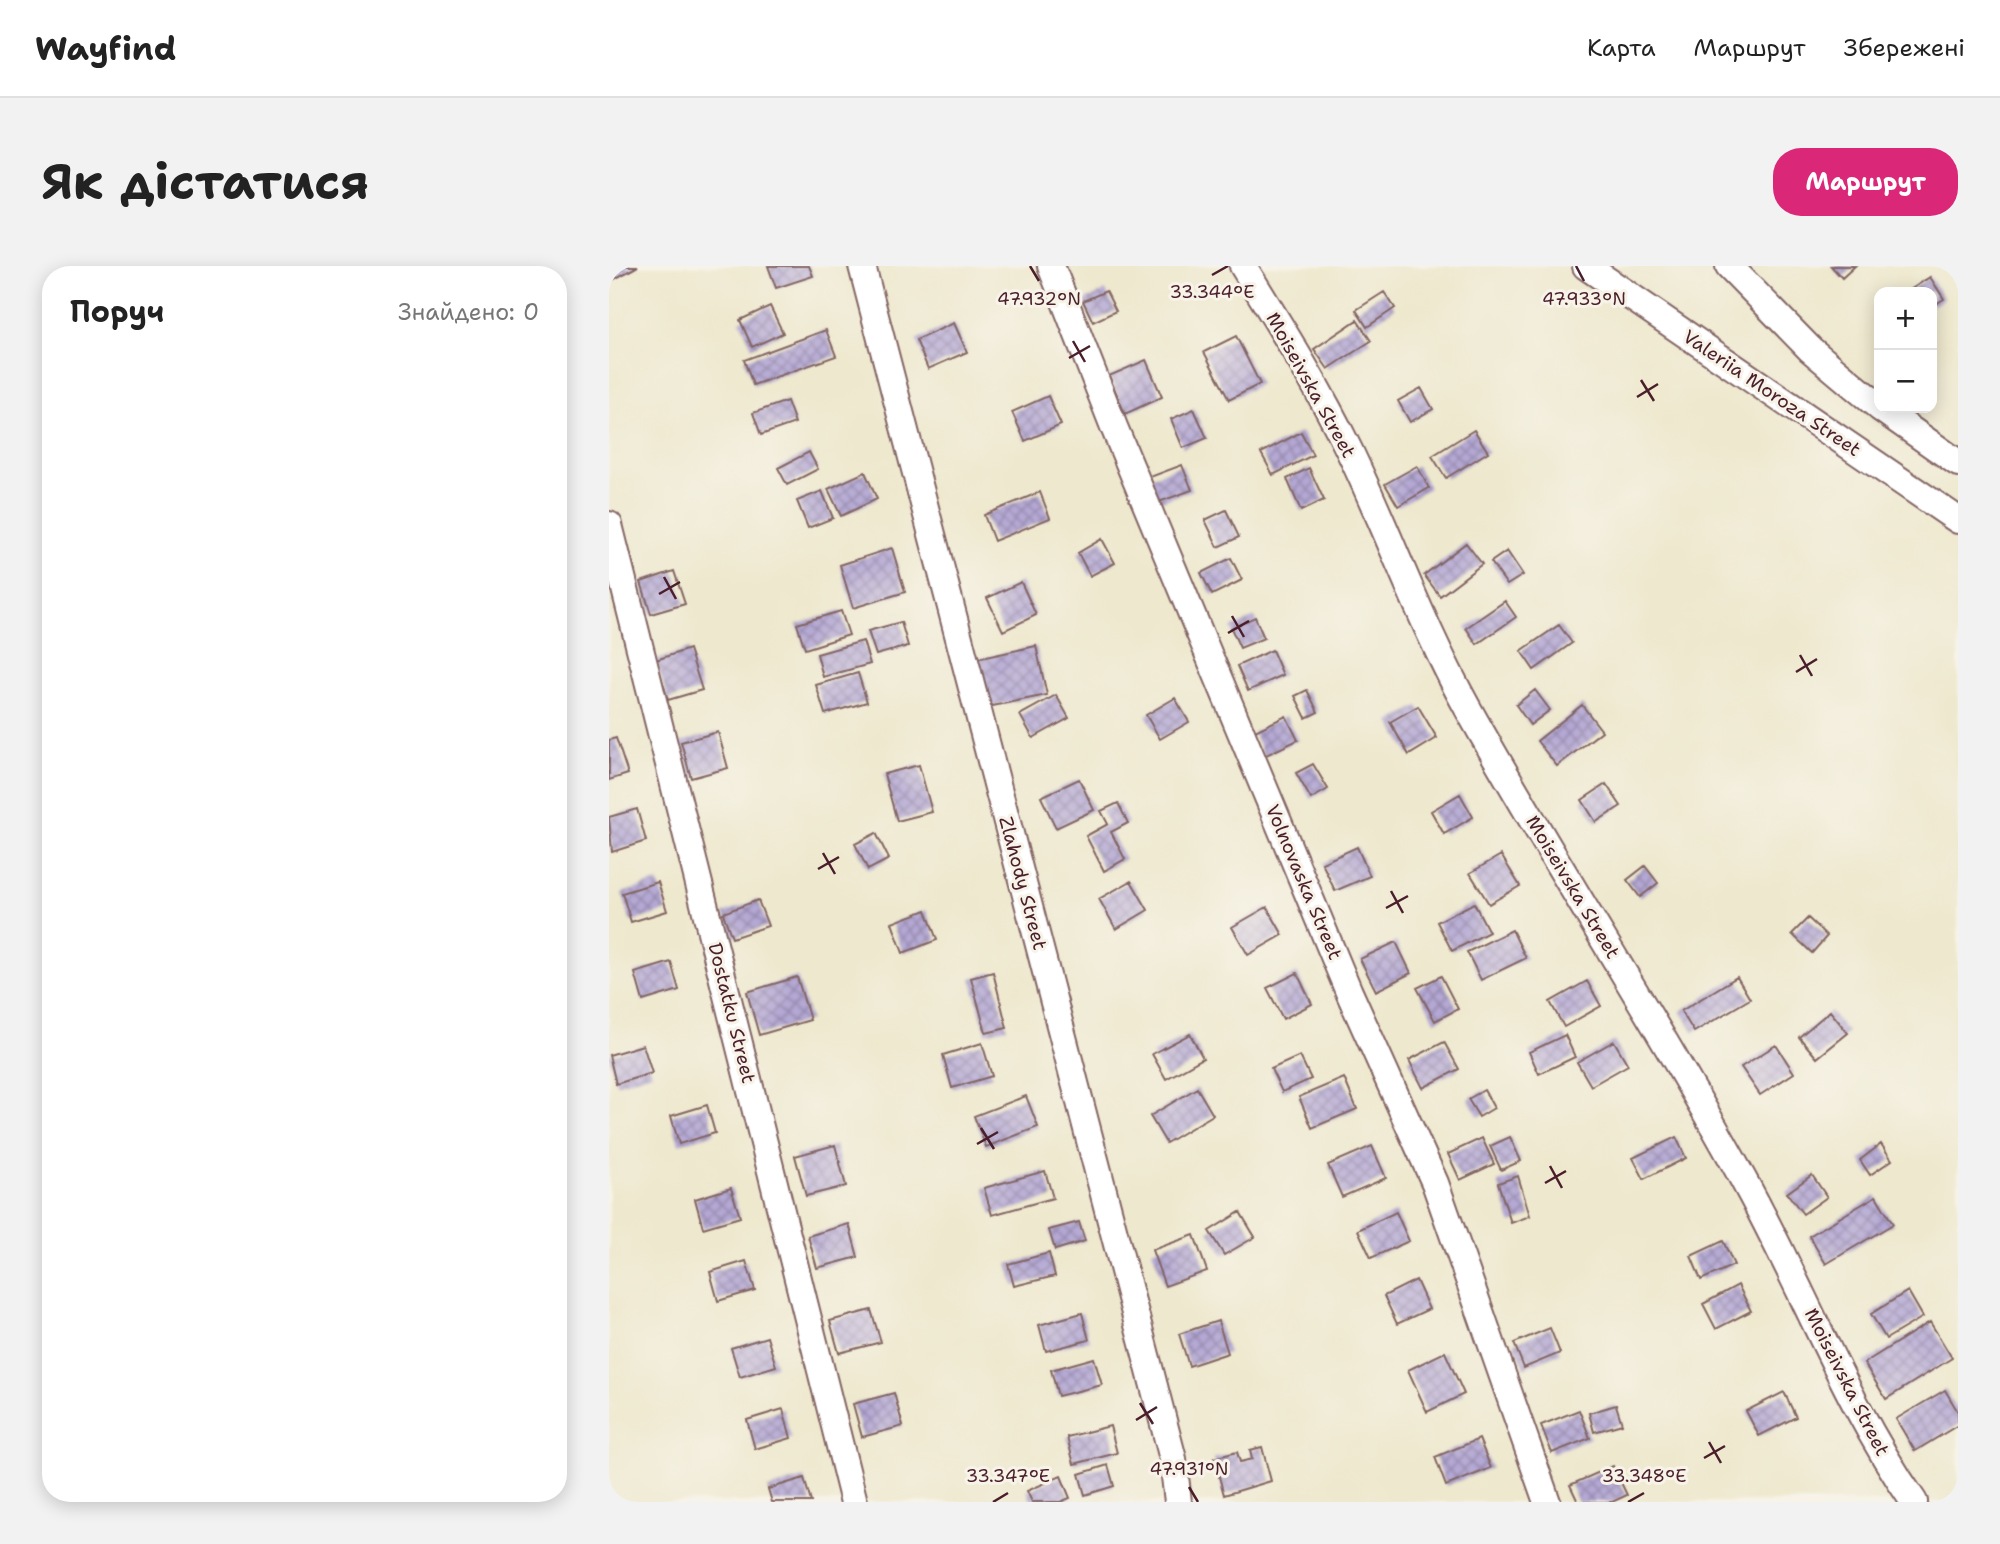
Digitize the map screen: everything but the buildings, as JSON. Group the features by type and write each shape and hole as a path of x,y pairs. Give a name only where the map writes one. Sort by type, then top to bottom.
{"street":[{"name":"Zlahody Street","path":"862,266 1166,1433 1178,1502"},
{"name":"Volnovaska Street","path":"1051,266 1114,427 1349,992 1434,1182 1547,1502"},
{"name":"Moiseivska Street","path":"1243,266 1300,357 1348,448 1382,522 1407,588 1466,705 1696,1093 1774,1235 1867,1426 1914,1502"},
{"name":"Valeriia Moroza Street","path":"1586,266 1958,520"},
{"path":"1729,266 1809,349 1874,402"},
{"path":"1888,413 1958,463"},
{"name":"Dostatku Street","path":"609,524 854,1502"}]}
